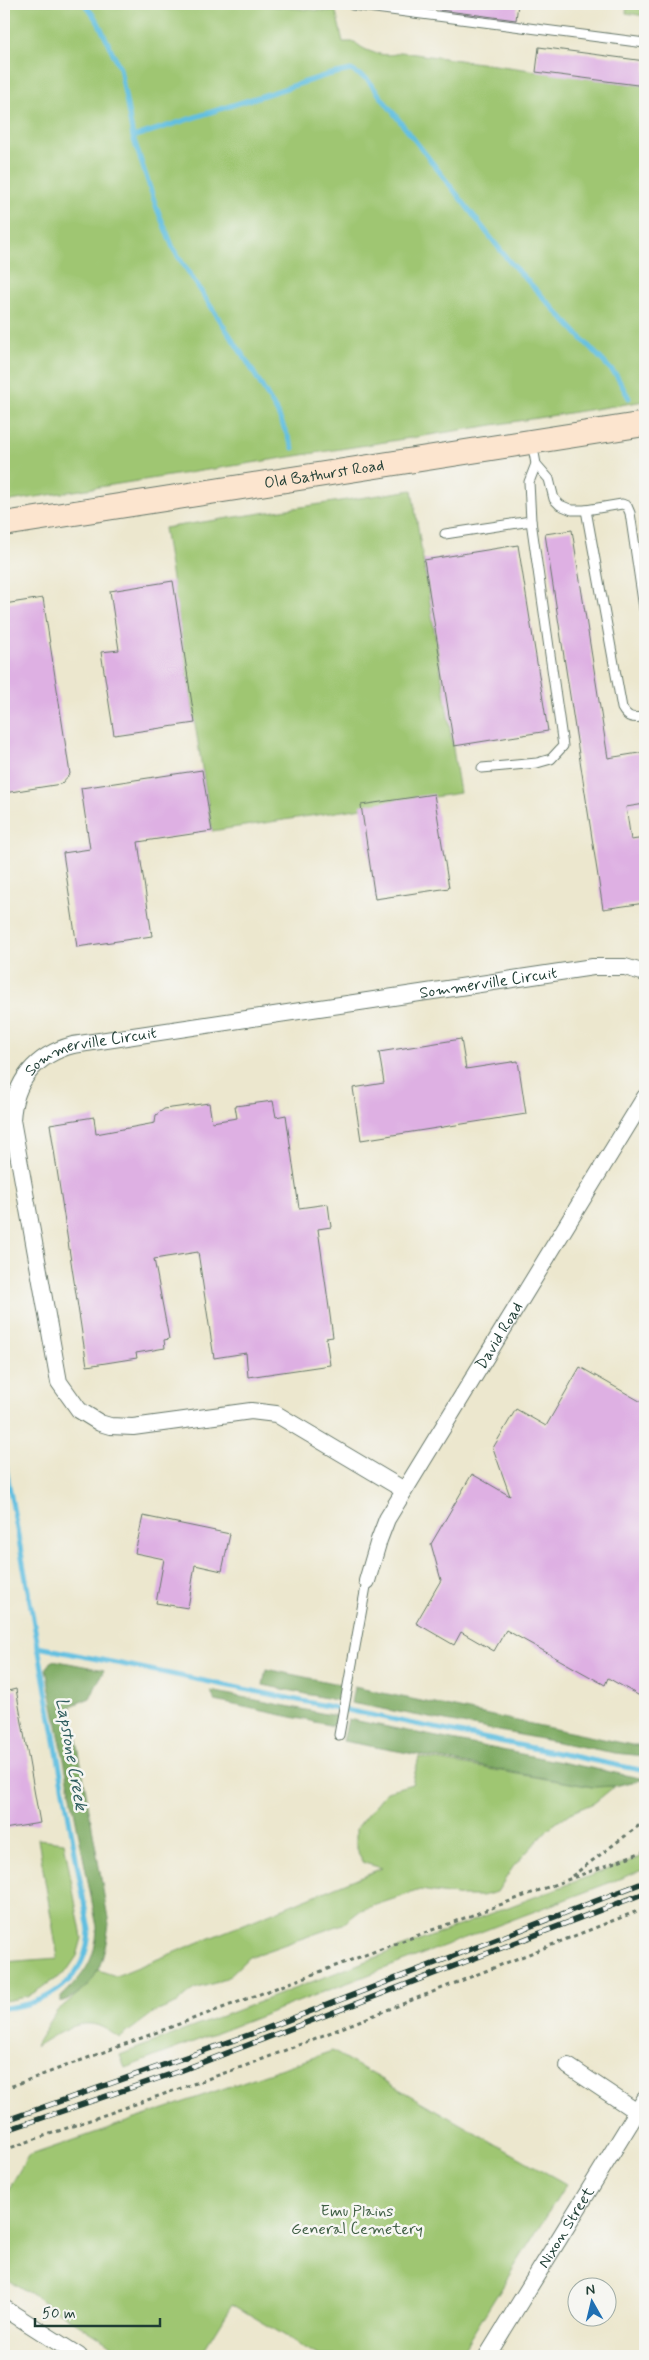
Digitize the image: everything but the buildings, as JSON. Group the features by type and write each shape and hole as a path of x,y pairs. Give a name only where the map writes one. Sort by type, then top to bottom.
{"main road":[{"name":"Old Bathurst Road","path":"4,524 534,453 645,424"}],"street":[{"name":"Sommerville Circuit","path":"404,1490 276,1414 250,1411 121,1428 100,1423 73,1404 59,1382 13,1130 12,1105 16,1091 22,1079 40,1060 60,1049 73,1046 593,967 624,967 645,974"},
{"name":"David Road","path":"367,1581 383,1529 404,1490 645,1097"},
{"path":"568,2066 641,2106"},
{"name":"Nixon Street","path":"487,2356 641,2106"},
{"path":"4,2308 79,2356"}],"lane":[{"path":"352,5 645,43"},
{"path":"534,453 549,479 554,499 560,505 572,510 586,510 622,504 627,506 630,513 645,615"},
{"path":"482,768 537,764 551,760 563,746 531,521 529,482 534,453"},
{"path":"586,510 622,708 626,716 631,718 645,717"},
{"path":"445,534 531,521"},
{"path":"339,1736 367,1581"}],"path":[{"path":"567,1879 645,1821"},
{"path":"4,2089 645,1851"},
{"path":"4,2150 252,2063 645,1908"}],"green space":[{"path":"4,4 247,4 336,12 343,42 355,42 364,49 383,55 401,52 645,86 645,401 4,502"},
{"path":"627,4 645,4 645,16 626,13"},
{"path":"412,490 460,793 212,831 164,528"},
{"path":"53,1660 104,1670 90,1698 71,1706 109,1924 102,1960 92,1980 84,1989 61,2002 61,1997 82,1974 91,1958 97,1927 46,1669"},
{"path":"266,1669 343,1685 340,1701 263,1685"},
{"path":"354,1687 632,1745 645,1745 645,1756 615,1753 351,1703"},
{"path":"211,1691 336,1716 334,1726 215,1701"},
{"path":"348,1719 645,1779 615,1786 593,1787 343,1741"},
{"path":"419,1757 592,1787 615,1786 594,1803 570,1813 549,1828 513,1867 497,1892 482,1896 463,1896 420,1890 361,1910 343,1924 249,1957 228,1977 194,1989 178,2003 153,2013 120,2038 99,2026 80,2024 56,2034 35,2047 56,2012 87,1986 98,1970 116,1976 382,1868 364,1863 356,1849 356,1829 387,1791 412,1784"},
{"path":"38,1839 64,1842 82,1938 77,1956 66,1972 27,1997 4,2001 4,1962 58,1958"},
{"path":"645,1855 645,1869 125,2068 120,2055"},
{"name":"Emu Plains General Cemetery","path":"332,2051 566,2184 459,2356 319,2356 232,2304 200,2356 129,2356 4,2277 4,2197 28,2156"}],"waterway":[{"path":"85,4 98,22 120,68 133,137 156,206 174,250 248,363 277,412 293,448"},
{"path":"133,137 327,75 351,70 367,79 509,261 616,375 629,398"},
{"name":"Lapstone Creek","path":"4,1457 89,1930 87,1947 81,1962 63,1986 36,2001 21,2006 4,2008"},
{"path":"38,1647 645,1771"}],"railway":[{"path":"4,2121 257,2032 645,1882"},
{"path":"4,2131 180,2071 645,1893"}]}
